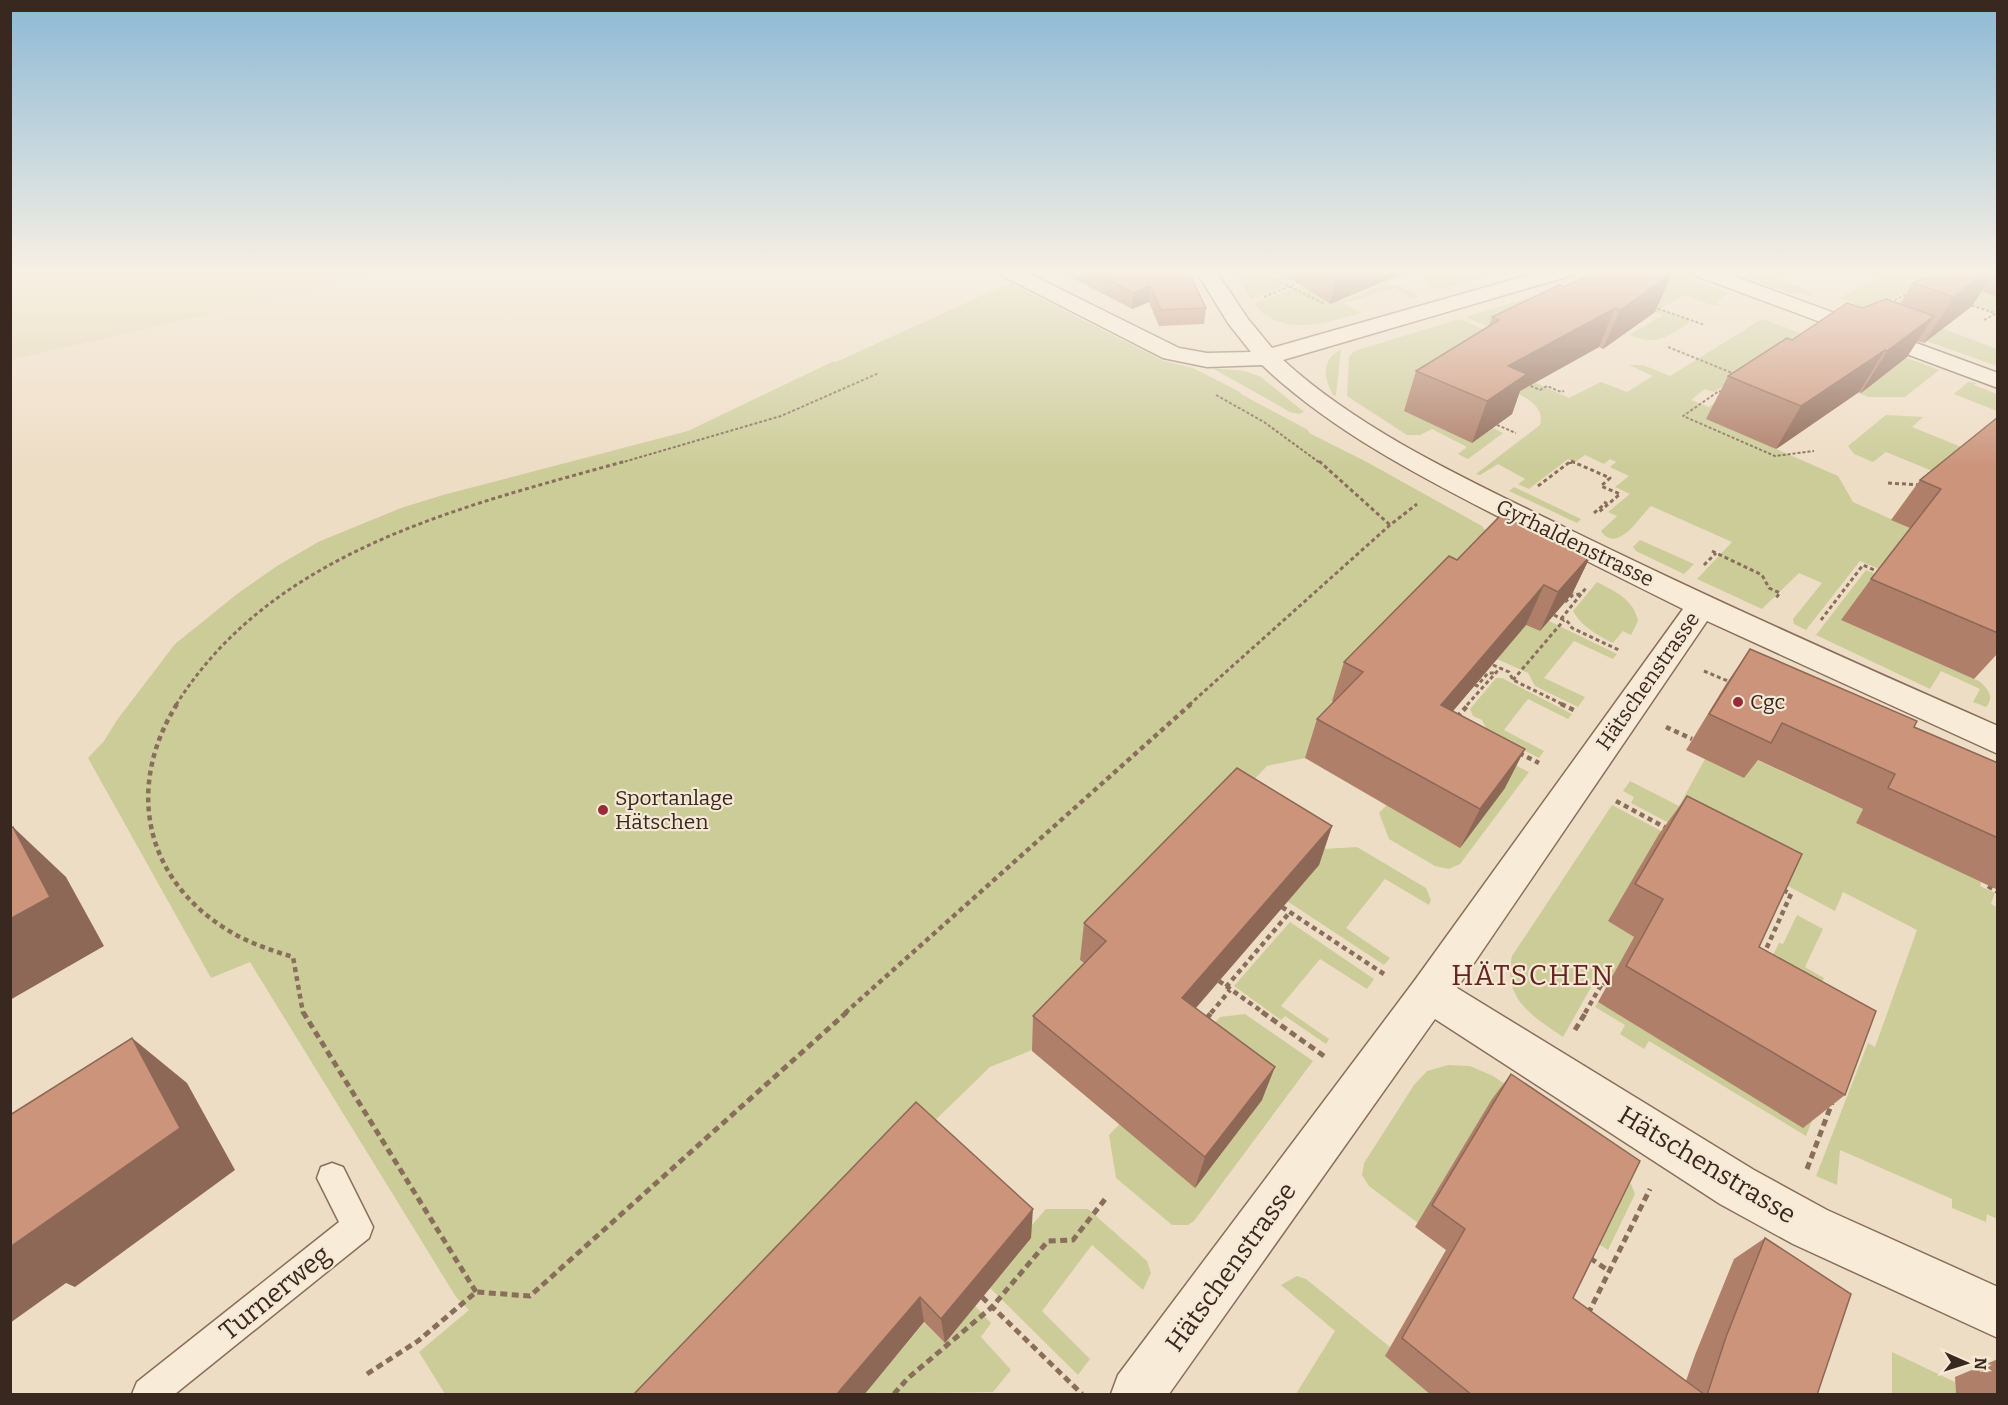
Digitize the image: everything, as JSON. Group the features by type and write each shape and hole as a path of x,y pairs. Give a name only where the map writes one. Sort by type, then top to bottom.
{"street":[{"path":"1140,337 1183,358 1219,361 1267,357 1336,337"},
{"name":"Gyrhaldenstrasse","path":"1250,337 1267,357 1297,385 1334,412 1449,481 1701,606 1998,741"},
{"path":"1878,337 1998,381"},
{"name":"Hätschenstrasse","path":"1137,1395 1427,997 1701,606"},
{"name":"Hätschenstrasse","path":"1427,997 1672,1145 1737,1187 1790,1216 1998,1313"}],"lane":[{"name":"Turnerweg","path":"149,1395 358,1227 333,1178"}],"path":[{"path":"1668,347 1744,378"},
{"path":"476,1292 303,1014 293,957 260,946 225,929 193,904 163,860 149,825 147,789 155,750 171,712 209,659 262,608 294,585 372,540 455,510 784,415 879,373"},
{"path":"1519,381 1540,390 1547,386 1561,392 1564,391"},
{"path":"1722,392 1729,387"},
{"path":"1730,395 1719,391 1683,416 1775,456 1814,451"},
{"path":"1215,394 1286,435 1350,486 1390,525"},
{"path":"1497,425 1516,434"},
{"path":"1530,491 1571,461 1610,478 1601,486 1620,494 1600,513 1596,511"},
{"path":"368,1374 418,1341 476,1292 530,1296 1390,525 1449,481"},
{"path":"1888,483 1921,485"},
{"path":"1798,650 1863,565 1882,573"},
{"path":"1565,602 1574,595 1581,594"},
{"path":"1554,615 1564,620 1572,628 1662,661 1737,685"},
{"path":"1513,680 1564,620"},
{"path":"1492,665 1509,672 1513,680 1614,729"},
{"path":"1457,717 1500,668"},
{"path":"1475,685 1488,673 1496,673"},
{"path":"1450,714 1461,719 1454,726"},
{"path":"1513,750 1670,830"},
{"path":"1988,886 1998,892"},
{"path":"1759,965 1791,894 1781,889"},
{"path":"1282,907 1427,997"},
{"path":"1201,1025 1290,912"},
{"path":"1757,943 1767,948"},
{"path":"1219,981 1363,1084"},
{"path":"1596,996 1603,982 1607,985"},
{"path":"1790,1216 1834,1096"},
{"path":"1586,1317 1672,1145"},
{"path":"894,1395 907,1379 992,1307 1048,1241 1073,1240 1106,1198"},
{"path":"1582,1252 1609,1271"},
{"path":"982,1297 1083,1395"}],"shaded area":[{"path":"11,337 112,337 11,360"}],"green space":[{"name":"Sportanlage Hätschen","path":"892,337 1116,337 1164,361 1193,368 1240,392 1308,430 1309,433 1365,461 1482,526 1486,531 1473,542 1576,593 1572,593 1350,711 1305,758 1267,766 1080,960 1102,977 1032,1050 990,1067 920,1135 676,1394 445,1394 419,1352 469,1310 456,1297 250,962 211,978 88,758 104,741 117,720 175,644 237,594 277,566 318,542 401,508 443,495 688,431"},
{"path":"1402,337 1499,337 1511,342 1481,358 1569,398 1601,382 1627,392 1653,376 1629,365 1643,365 1670,376 1734,337 1808,337 1714,392 1705,389 1691,400 1709,407 1722,398 1776,449 1838,476 1853,502 1997,567 1977,610 1860,561 1806,630 1794,624 1793,619 1822,583 1799,573 1762,609 1697,579 1732,542 1651,506 1622,536 1615,539 1601,531 1617,516 1608,512 1630,494 1615,487 1629,476 1610,467 1616,462 1610,459 1604,464 1585,455 1575,462 1568,459 1529,489 1518,484 1525,479 1498,464 1480,475 1476,474 1540,425 1541,418 1536,406 1518,393 1505,387 1445,430 1472,443 1493,428 1503,433 1468,459 1458,454 1467,447 1432,429 1420,435 1407,435 1347,396 1349,357 1354,351"},
{"path":"1634,337 1666,337 1654,340"},
{"path":"1916,337 1964,337 1997,349 1997,366"},
{"path":"1857,340 1939,370 1905,397 1869,397 1858,393"},
{"path":"1341,349 1336,395 1334,396 1326,377 1326,370 1330,359"},
{"path":"1212,368 1245,371 1261,377 1304,412 1299,414 1290,412"},
{"path":"1968,382 1976,383 1974,385 1997,394 1997,411 1954,394"},
{"path":"1886,415 1923,417 1912,427 1969,450 1942,475 1886,452 1873,462 1854,454 1848,446"},
{"path":"1514,487 1581,519 1577,523 1509,491"},
{"path":"1640,540 1694,564 1684,574 1636,551 1633,547"},
{"path":"1866,570 1921,593 1841,620 1979,681 1990,696 1986,707 1973,702 1980,689 1941,671 1930,689 1816,635"},
{"path":"1597,582 1628,602 1638,621 1631,635 1623,631 1613,643 1590,630 1573,611"},
{"path":"1549,621 1617,654 1613,659 1574,641 1544,678 1585,697 1578,707 1535,686 1528,673 1497,659 1526,625 1540,631"},
{"path":"1496,678 1502,678 1572,714 1568,719 1528,699 1504,730 1544,751 1539,758 1488,732 1482,720 1473,716 1470,709"},
{"path":"1504,759 1529,772 1460,864 1449,869 1435,866 1389,839 1379,813 1387,805 1461,847"},
{"path":"1705,759 1755,759 1863,809 1857,823 1981,882 1980,886 1995,893 1991,904 1998,908 1997,1219 1987,1214 1986,1222 1952,1208 1952,1199 1840,1150 1837,1185 1816,1176 1868,1043 1875,1047 1917,930 1843,892 1835,911 1631,803 1634,797 1623,791 1630,781 1679,806"},
{"path":"1612,805 1769,888 1609,921 1634,937 1610,981 1598,975 1563,1037 1531,1013 1516,995 1511,983 1512,956"},
{"path":"1357,847 1426,888 1431,900 1429,905 1385,879 1346,928 1390,958 1384,965 1287,901 1323,849"},
{"path":"1797,915 1823,929 1805,967 1824,978 1819,988 1766,969 1779,943 1783,944"},
{"path":"1290,922 1374,979 1367,989 1320,959 1281,1006 1329,1039 1326,1044 1285,1016 1281,1020 1234,986"},
{"path":"1598,1002 1803,1127 1840,1049 1806,1136 1649,1041 1644,1049 1620,1034 1625,1025 1595,1007"},
{"path":"1245,1014 1313,1061 1194,1221 1188,1225 1172,1225 1116,1178 1109,1135 1220,1017"},
{"path":"1448,1065 1470,1066 1493,1076 1611,1155 1619,1177 1631,1184 1635,1194 1608,1250 1589,1238 1418,1223 1369,1186 1362,1175 1364,1163 1414,1085 1427,1071"},
{"path":"1046,1209 1088,1209 1147,1261 1151,1273 1143,1290 1092,1245 1042,1311 1090,1359 1078,1375 990,1288 1031,1238 1025,1233"},
{"path":"1297,1276 1306,1279 1390,1347 1386,1357 1431,1394 1296,1394 1335,1331 1281,1285"},
{"path":"975,1306 991,1323 981,1337 1011,1370 993,1392 864,1394 924,1323 945,1343"},
{"path":"1892,1352 1955,1382 1956,1394 1892,1394"}],"building":[{"path":"1472,337 1562,337 1508,366 1527,374 1487,401 1416,371"},
{"path":"1797,337 1906,337 1801,406 1728,376 1787,338 1792,340"},
{"path":"1998,417 1998,633 1871,579 1941,489 1920,480"},
{"path":"1500,516 1591,555 1558,592 1544,585 1441,705 1525,749 1480,809 1317,719 1363,672 1344,662 1449,556 1457,560"},
{"path":"1750,649 1917,721 1914,727 1998,763 1998,838 1888,788 1895,774 1782,723 1771,743 1709,714"},
{"path":"1237,768 1332,826 1182,998 1275,1067 1205,1157 1033,1016 1106,941 1084,923"},
{"path":"1687,796 1802,854 1759,947 1876,1011 1845,1095 1626,966 1663,899 1635,884"},
{"path":"13,827 50,897 10,919 10,828"},
{"path":"132,1038 180,1128 10,1247 10,1115"},
{"path":"1511,1074 1640,1161 1573,1298 1705,1395 1472,1395 1402,1338 1465,1229 1432,1205"},
{"path":"916,1102 1033,1209 941,1319 920,1297 836,1395 633,1395"},
{"path":"1765,1238 1851,1294 1817,1395 1707,1395 1726,1337"}],"place":[{"name":"Cgc","path":"1738,702"},
{"name":"Sportanlage Hätschen","path":"603,810"}],"district":[{"name":"HÄTSCHEN","path":"1533,975"}]}
